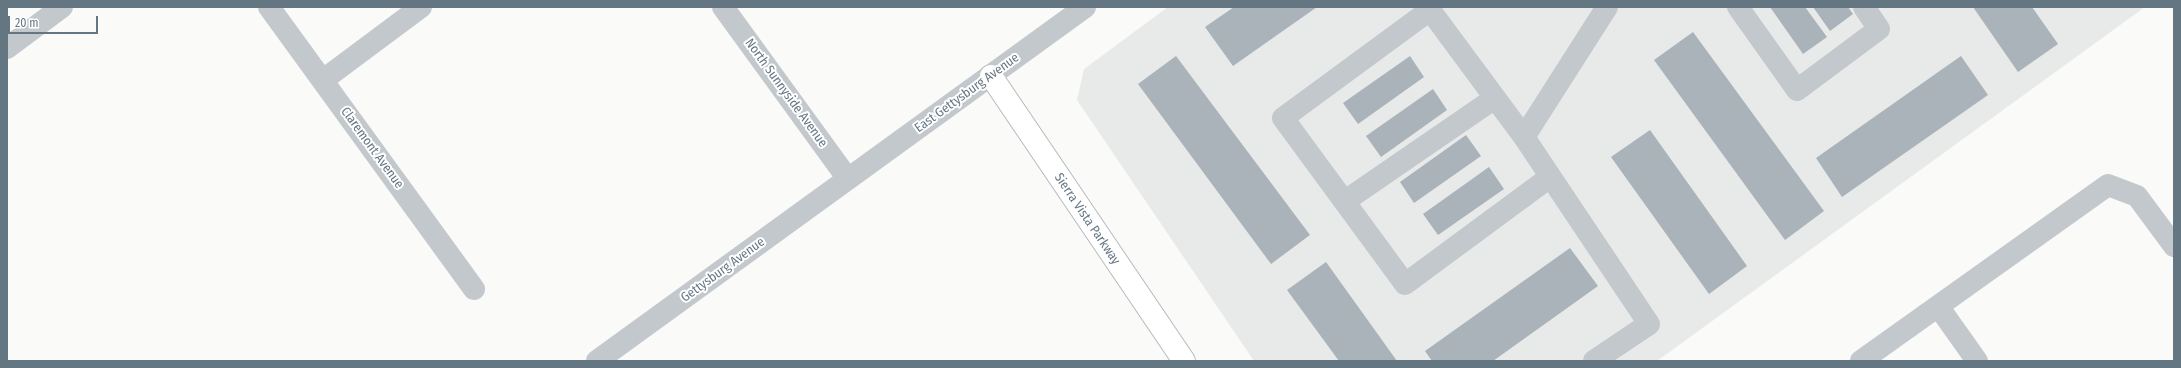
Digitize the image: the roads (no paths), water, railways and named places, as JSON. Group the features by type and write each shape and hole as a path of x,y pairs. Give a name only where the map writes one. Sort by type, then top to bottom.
{"main road":[{"name":"Sierra Vista Parkway","path":"991,76 1184,361"}],"street":[{"path":"7,48 62,7"},
{"name":"Claremont Avenue","path":"269,7 474,289"},
{"path":"323,80 421,7"},
{"name":"North Sunnyside Avenue","path":"723,7 848,179"},
{"name":"East Gettysburg Avenue","path":"848,179 1085,7"},
{"path":"1524,137 1607,7"},
{"path":"1738,7 1797,90 1879,29 1864,7"},
{"path":"1550,177 1405,284 1283,118 1430,10 1524,137 1649,324 1594,361"},
{"path":"1345,201 1494,98"},
{"name":"Gettysburg Avenue","path":"597,361 848,179"},
{"path":"1861,361 2108,185 2137,196 2174,246"},
{"path":"1938,306 1977,361"}]}
